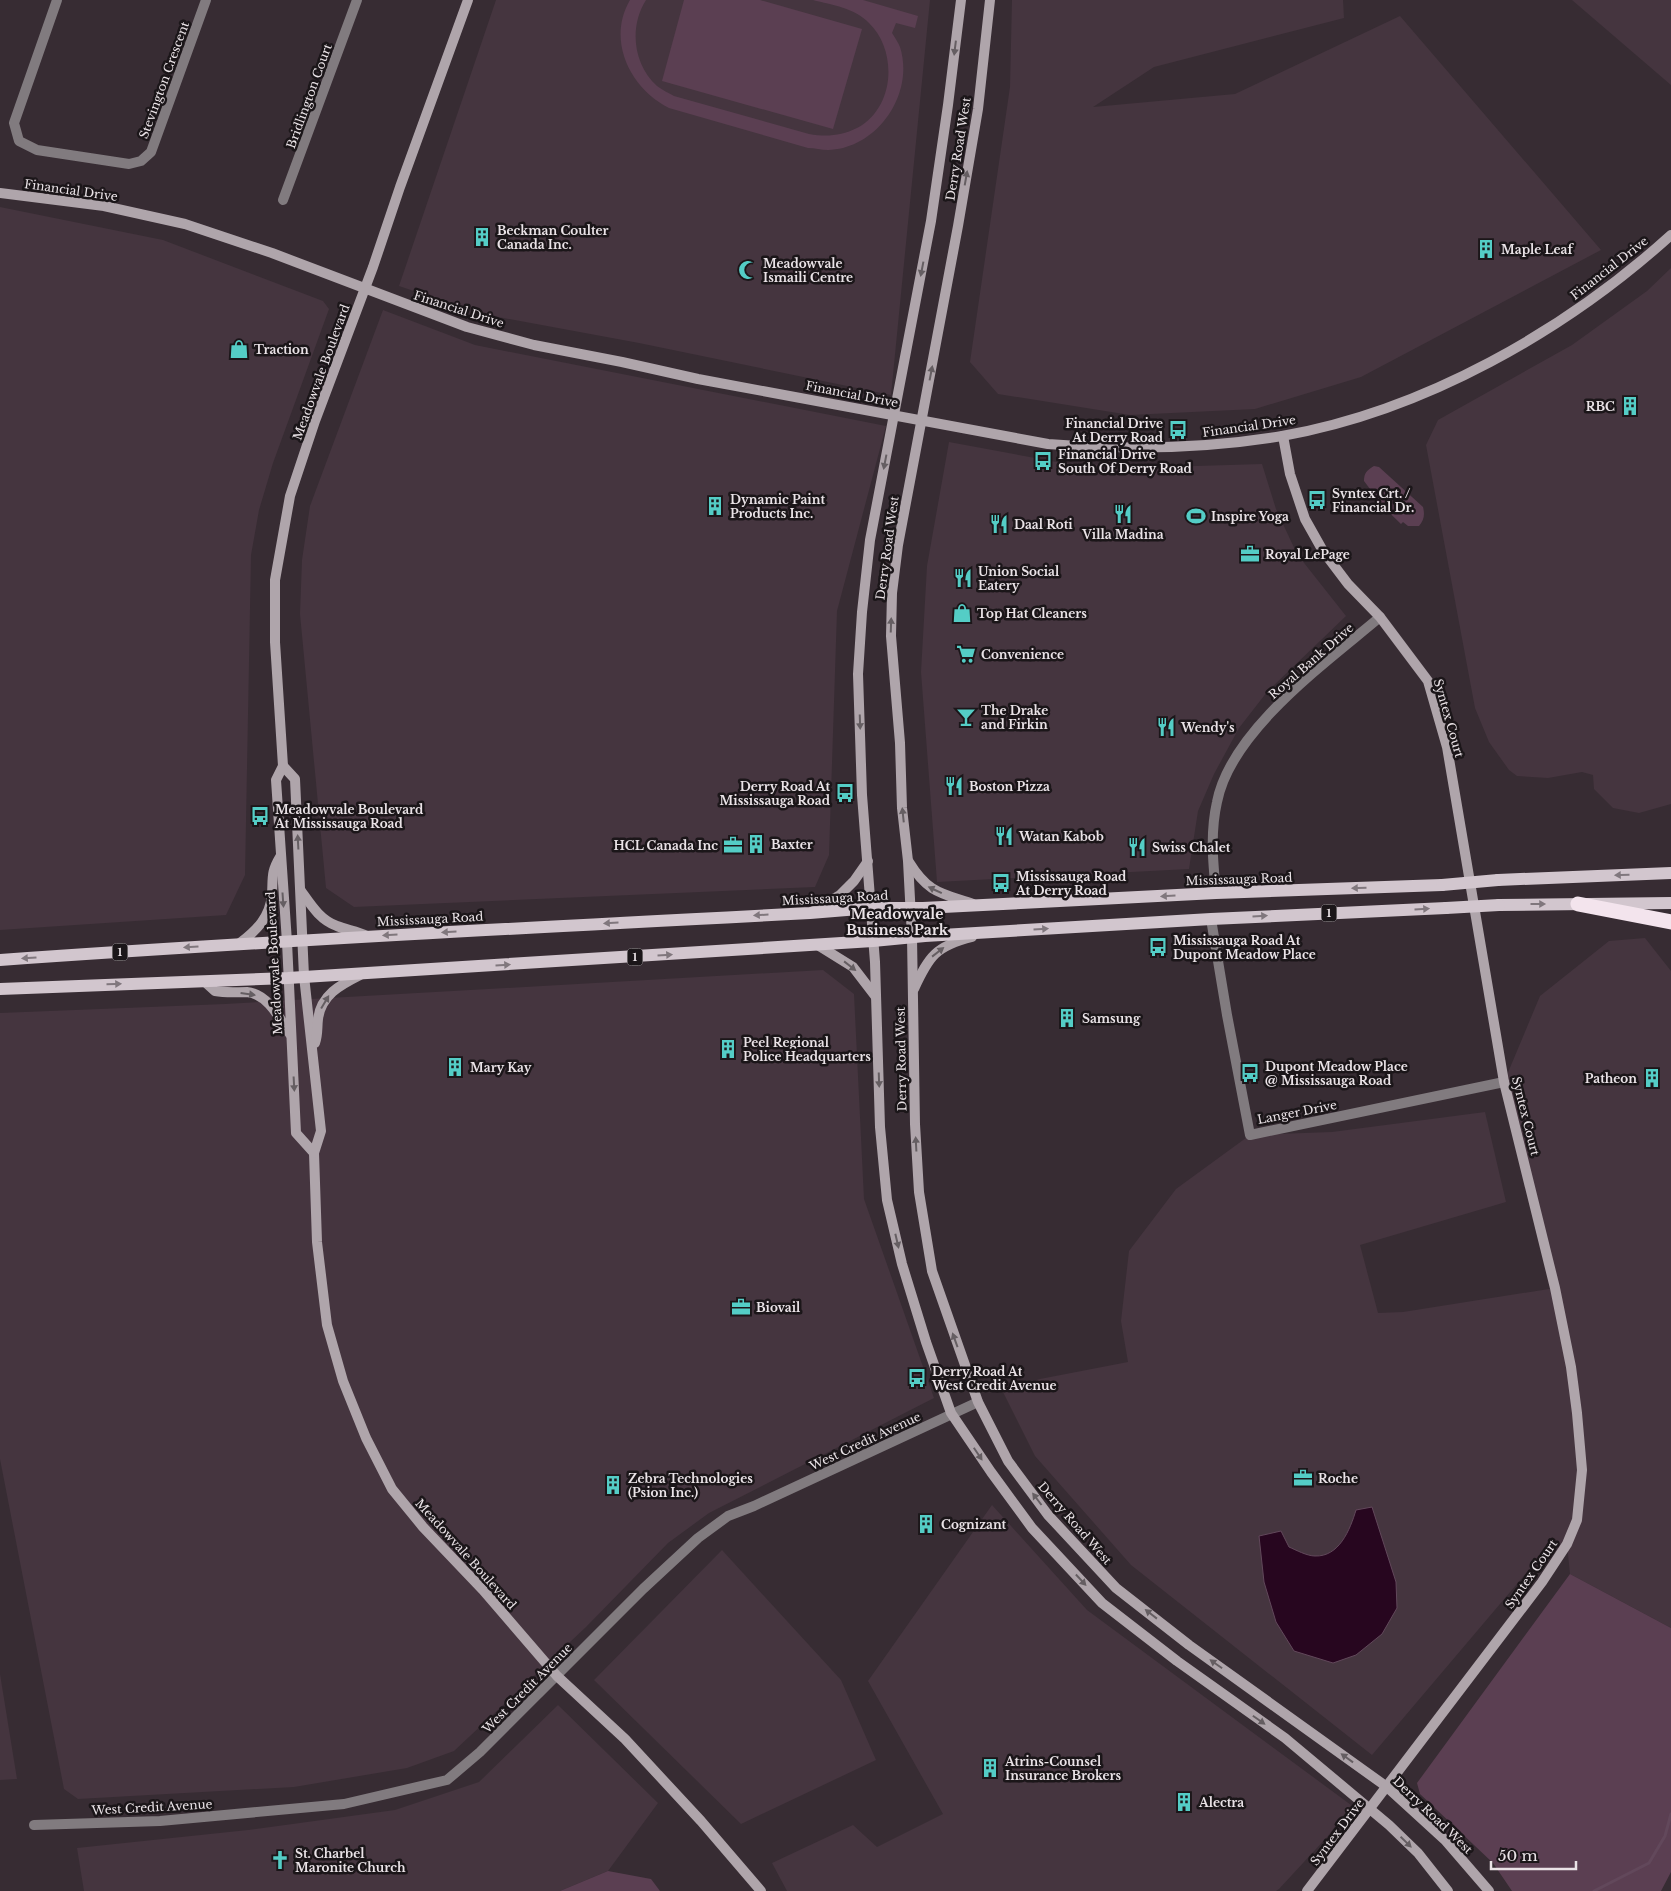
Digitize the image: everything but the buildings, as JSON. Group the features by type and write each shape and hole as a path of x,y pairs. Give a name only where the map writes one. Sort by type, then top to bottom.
{"highway":[{"path":"1578,904 1671,922"}],"main road":[{"name":"Meadowvale Boulevard","path":"314,1153 296,1133 287,942 276,780 283,766 275,642 275,580 290,496 315,421 365,289 468,0"},
{"name":"Derry Road West","path":"961,0 931,221 870,540 862,612 858,674 862,795 876,997 880,1127 887,1200 902,1264 926,1342 952,1413 991,1472 1032,1528 1102,1603 1177,1661 1285,1738 1370,1809 1418,1853 1448,1891"},
{"name":"Derry Road West","path":"990,0 978,109 898,545 892,593 891,636 900,743 902,808 908,860 912,937 918,1192 932,1271 978,1402 1008,1461 1048,1514 1116,1588 1189,1645 1387,1787 1444,1840 1489,1891"},
{"name":"Financial Drive","path":"0,193 104,206 185,224 272,253 466,327 534,345 698,379 895,414 1048,444 1150,449 1234,443 1284,436 1382,409 1448,383 1487,365 1574,311 1610,285 1671,235"},
{"name":"Syntex Court","path":"1284,436 1290,474 1305,519 1323,551 1348,584 1380,617 1428,681 1447,747 1504,1082 1556,1288 1571,1367 1582,1470 1577,1520 1567,1544 1542,1582 1387,1787"},
{"name":"Meadowvale Boulevard","path":"283,766 295,779 304,976 321,1131 314,1153 317,1242 326,1325 343,1381 366,1438 392,1489 423,1527 483,1590 557,1676 625,1739 714,1836 761,1891"},
{"path":"240,943 258,928 265,917 272,897 273,869 280,857"},
{"path":"908,860 918,878 931,889 974,905"},
{"path":"810,913 840,895 854,881 868,861"},
{"name":"Mississauga Road","path":"0,960 240,943 810,913 871,908 909,908 1216,893 1442,885 1498,880 1671,873"},
{"path":"300,890 311,906 324,919 336,926 366,936"},
{"name":"1","path":"0,989 288,978 1211,919 1499,905 1671,903"},
{"path":"912,992 922,970 936,951 960,940 994,932"},
{"path":"816,944 853,967 876,997"},
{"path":"312,1048 317,1038 318,1018 324,1001 339,986 363,973"},
{"path":"204,981 215,991 248,992 262,998 269,1004 291,1035"},
{"name":"Syntex Drive","path":"1307,1891 1387,1787"}],"street":[{"name":"Stevington Crescent","path":"57,0 14,123 19,140 37,150 129,164 141,161 151,152 206,0"},
{"name":"Bridlington Court","path":"284,200 357,0"},
{"name":"Royal Bank Drive","path":"1216,893 1212,851 1214,818 1217,800 1232,765 1248,740 1278,704 1380,617"},
{"name":"Langer Drive","path":"1211,919 1250,1134 1504,1082"},
{"name":"West Credit Avenue","path":"34,1825 160,1821 344,1804 448,1780 480,1752 643,1589 717,1523 728,1516 754,1506 978,1402"}],"shaded area":[{"path":"496,0 930,0 891,395 639,343 482,314 399,286"},
{"path":"630,0 646,0 637,22 636,45 643,67 657,86 674,96 809,134 821,135 845,133 857,128 870,119 879,107 885,93 888,63 885,48 869,23 857,14 843,8 813,0 863,0 918,16 915,28 896,23 892,33 900,47 903,65 902,83 897,100 888,116 862,140 846,147 825,150 808,148 669,108 655,100 634,76 626,62 622,47 623,16"},
{"path":"684,0 760,0 862,29 833,129 662,81"},
{"path":"1012,0 1343,0 1344,18 1154,67 1093,107 1235,94 1400,16 1601,250 1361,377 1255,409 1130,415 998,394 970,362 1010,87"},
{"path":"1572,0 1671,0 1671,85"},
{"path":"0,207 163,240 323,301 329,309 273,463 259,510 251,555 245,875 226,915 0,930"},
{"path":"1671,268 1671,804 1639,813 1613,808 1594,789 1593,775 1582,772 1548,778 1517,776 1509,770 1489,742 1475,708 1426,445 1438,420 1572,345 1647,291"},
{"path":"383,310 475,345 886,426 837,611 829,855 815,887 354,907 326,888 300,614 302,560 310,506"},
{"path":"949,442 1062,463 1163,467 1262,464 1276,509 1297,554 1346,616 1267,692 1239,728 1214,774 1198,811 1189,869 937,882 921,672 927,566"},
{"path":"1374,466 1379,467 1423,507 1424,517 1419,526 1408,526 1403,522 1401,524 1367,491 1370,489 1364,481 1365,474"},
{"path":"1645,938 1671,971 1671,1628 1570,1574 1567,1544 1528,1571 1372,1755 1131,1565 1035,1456 1002,1390 1040,1379 1128,1362 1121,1321 1129,1251 1176,1189 1250,1135 1332,1132 1485,1112 1506,1202 1360,1245 1378,1313 1403,1312 1555,1288 1504,1082 1540,996 1609,941"},
{"path":"823,970 854,994 864,1199 934,1398 709,1513 668,1543 586,1627 454,1751 407,1768 294,1787 78,1799 64,1789 0,1459 0,1013 225,1004"},
{"path":"992,1505 1087,1610 1351,1805 1328,1836 1279,1889 1276,1891 787,1891 772,1863 853,1825 877,1847 943,1814 868,1681"},
{"path":"1372,1507 1396,1582 1397,1608 1382,1634 1356,1655 1333,1663 1294,1651 1276,1622 1264,1582 1259,1536 1281,1531 1289,1547 1309,1555 1323,1555 1331,1552 1342,1541 1347,1534 1356,1510"},
{"path":"722,1550 841,1680 876,1760 741,1824 594,1680"},
{"path":"1570,1574 1671,1628 1671,1872 1661,1891 1512,1891 1493,1863 1420,1794 1417,1783"},
{"path":"0,1674 17,1779 0,1780"},
{"path":"558,1705 658,1803 608,1871 560,1891 84,1891 77,1848 248,1830 395,1810 479,1782"},
{"path":"608,1871 651,1879 660,1891 560,1891"}],"waterway":[{"path":"1594,1891 1649,1863 1665,1836 1671,1814"}],"place":[{"name":"Beckman Coulter Canada Inc.","path":"482,237"},
{"name":"Maple Leaf","path":"1486,249"},
{"name":"Meadowvale Ismaili Centre","path":"748,270"},
{"name":"Traction","path":"239,349"},
{"name":"RBC","path":"1630,406"},
{"name":"Financial Drive At Derry Road","path":"1178,430"},
{"name":"Financial Drive South Of Derry Road","path":"1043,461"},
{"name":"Syntex Crt. / Financial Dr.","path":"1317,500"},
{"name":"Dynamic Paint Products Inc.","path":"715,506"},
{"name":"Villa Madina","path":"1123,514"},
{"name":"Inspire Yoga","path":"1196,516"},
{"name":"Daal Roti","path":"999,524"},
{"name":"Royal LePage","path":"1250,554"},
{"name":"Union Social Eatery","path":"963,578"},
{"name":"Top Hat Cleaners","path":"962,613"},
{"name":"Convenience","path":"966,654"},
{"name":"The Drake and Firkin","path":"966,717"},
{"name":"Wendy's","path":"1166,727"},
{"name":"Boston Pizza","path":"954,786"},
{"name":"Derry Road At Mississauga Road","path":"845,793"},
{"name":"Meadowvale Boulevard At Mississauga Road","path":"260,816"},
{"name":"Watan Kabob","path":"1004,836"},
{"name":"Baxter","path":"756,844"},
{"name":"HCL Canada Inc","path":"733,845"},
{"name":"Swiss Chalet","path":"1137,847"},
{"name":"Mississauga Road At Derry Road","path":"1001,883"},
{"name":"Mississauga Road At Dupont Meadow Place","path":"1158,947"},
{"name":"Samsung","path":"1067,1018"},
{"name":"Peel Regional Police Headquarters","path":"728,1049"},
{"name":"Mary Kay","path":"455,1067"},
{"name":"Dupont Meadow Place @ Mississauga Road","path":"1250,1073"},
{"name":"Patheon","path":"1652,1078"},
{"name":"Biovail","path":"741,1307"},
{"name":"Derry Road At West Credit Avenue","path":"917,1378"},
{"name":"Roche","path":"1303,1478"},
{"name":"Zebra Technologies (Psion Inc.)","path":"613,1485"},
{"name":"Cognizant","path":"926,1524"},
{"name":"Atrins-Counsel Insurance Brokers","path":"990,1768"},
{"name":"Alectra","path":"1184,1802"},
{"name":"St. Charbel Maronite Church","path":"280,1860"}],"district":[{"name":"Meadowvale Business Park","path":"897,922"}]}
